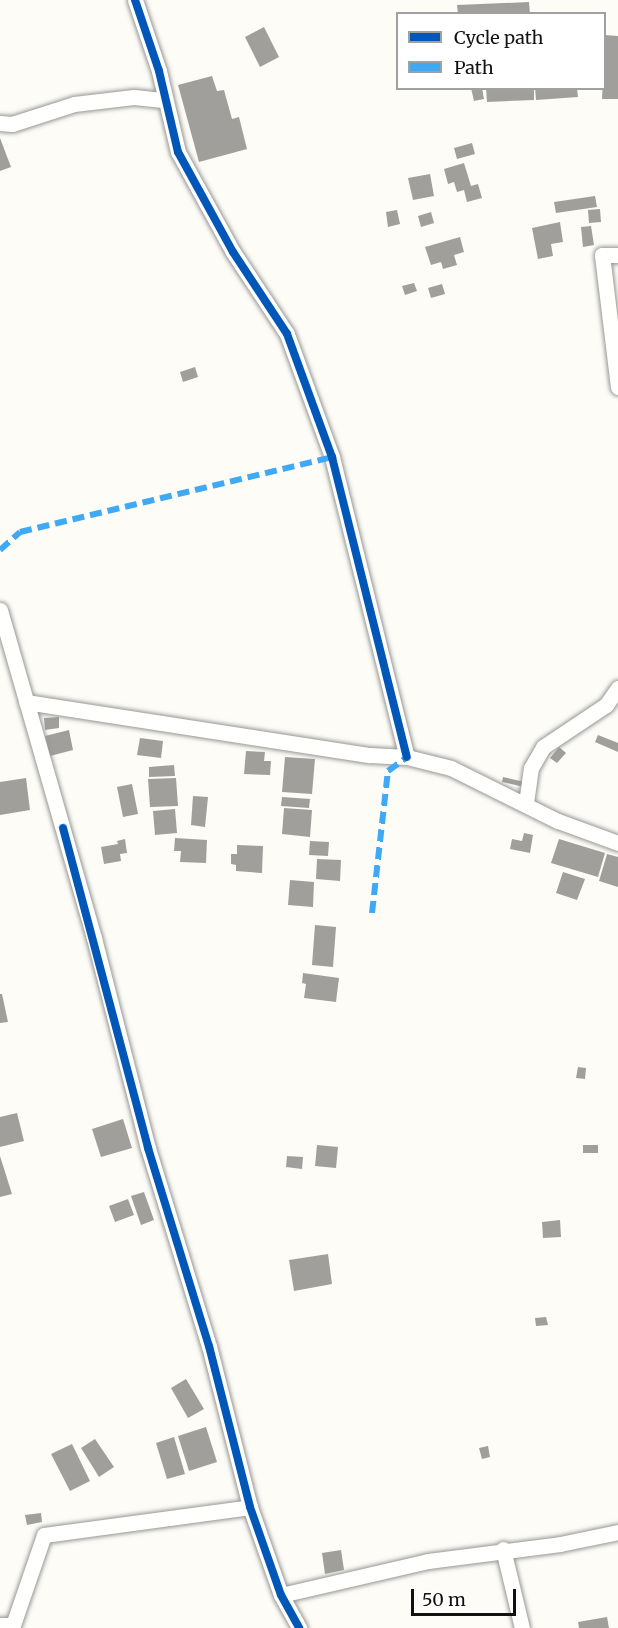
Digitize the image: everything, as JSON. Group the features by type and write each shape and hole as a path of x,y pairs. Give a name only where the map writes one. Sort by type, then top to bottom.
{"street":[{"path":"135,0 178,152 233,252 287,334 332,458 407,757"},
{"path":"0,123 12,124 74,104 134,97 165,100"},
{"path":"618,255 602,255 618,387"},
{"path":"0,610 63,828 148,1148 209,1346 250,1507 281,1595 299,1628"},
{"path":"526,803 531,768 543,747 606,705 618,687"},
{"path":"26,702 370,755 407,757 451,768 508,799 526,803 587,834 618,843"},
{"path":"0,1625 12,1625 44,1535 250,1507"},
{"path":"281,1595 428,1561 503,1549 560,1544 618,1532"},
{"path":"503,1549 522,1628"}],"building":[{"path":"529,2 530,12 458,12 457,5"},
{"path":"264,27 279,57 260,67 245,37"},
{"path":"606,35 618,36 618,99 602,99 602,90 606,90"},
{"path":"212,76 217,91 224,90 232,119 239,117 247,149 199,162 178,85"},
{"path":"471,90 482,90 484,99 474,101"},
{"path":"486,90 534,90 534,100 487,102"},
{"path":"535,90 577,90 578,97 536,100"},
{"path":"0,138 11,167 0,171"},
{"path":"472,143 475,154 457,159 454,148"},
{"path":"464,163 471,186 478,184 482,198 467,202 464,190 457,192 454,182 448,184 444,169"},
{"path":"430,174 434,196 413,200 408,178"},
{"path":"595,196 597,207 556,213 554,202"},
{"path":"600,209 601,222 589,223 588,210"},
{"path":"397,210 400,224 388,227 386,212"},
{"path":"431,212 434,223 421,227 418,216"},
{"path":"560,222 563,242 551,244 553,256 538,259 532,228"},
{"path":"591,226 594,245 583,247 581,227"},
{"path":"460,237 464,252 454,255 457,265 443,269 441,262 431,265 425,247"},
{"path":"414,283 417,291 405,295 402,286"},
{"path":"442,284 445,294 431,298 428,288"},
{"path":"195,367 198,377 183,382 180,372"},
{"path":"59,717 59,728 45,730 44,718"},
{"path":"69,730 73,750 50,756 45,736"},
{"path":"598,735 618,743 618,752 595,742"},
{"path":"140,738 163,741 161,758 137,755"},
{"path":"559,747 566,753 557,763 550,758"},
{"path":"246,751 265,752 264,761 271,761 270,775 244,774"},
{"path":"285,757 315,759 312,794 282,792"},
{"path":"174,765 175,776 149,777 149,767"},
{"path":"503,777 525,782 524,787 502,782"},
{"path":"26,778 30,810 0,815 0,782"},
{"path":"176,778 178,806 150,807 148,779"},
{"path":"132,784 138,814 123,817 117,787"},
{"path":"193,796 208,797 205,827 191,825"},
{"path":"282,797 310,799 309,808 281,806"},
{"path":"284,808 312,810 310,837 282,834"},
{"path":"175,809 177,833 155,835 153,811"},
{"path":"524,833 533,835 530,853 510,849 512,839 522,841"},
{"path":"175,838 207,840 206,863 180,862 181,851 174,851"},
{"path":"125,839 127,853 120,854 121,861 104,864 101,847 118,844 117,841"},
{"path":"559,839 605,853 598,877 551,863"},
{"path":"310,841 329,842 328,856 309,855"},
{"path":"237,845 263,846 262,873 236,871 236,865 231,864 231,854 237,854"},
{"path":"607,854 618,857 618,887 599,881"},
{"path":"317,859 341,860 340,881 316,879"},
{"path":"563,872 585,879 577,900 556,893"},
{"path":"290,880 314,882 313,907 288,905"},
{"path":"315,925 336,927 333,967 312,965"},
{"path":"303,973 339,978 336,1002 304,998 306,984 302,983"},
{"path":"0,994 2,994 8,1022 0,1023"},
{"path":"578,1067 586,1068 585,1079 576,1078"},
{"path":"17,1113 24,1141 0,1147 0,1117"},
{"path":"123,1119 132,1148 101,1157 92,1129"},
{"path":"317,1145 338,1147 336,1168 315,1166"},
{"path":"583,1145 598,1145 598,1153 583,1153"},
{"path":"0,1156 12,1194 0,1197"},
{"path":"287,1156 303,1157 302,1169 286,1167"},
{"path":"144,1192 154,1220 141,1225 131,1196"},
{"path":"128,1199 134,1215 115,1222 109,1206"},
{"path":"560,1220 561,1237 543,1238 542,1222"},
{"path":"328,1254 332,1284 294,1291 289,1260"},
{"path":"546,1317 548,1325 536,1326 535,1318"},
{"path":"186,1379 204,1409 188,1418 171,1388"},
{"path":"206,1427 217,1462 189,1471 178,1436"},
{"path":"174,1437 185,1474 167,1479 156,1443"},
{"path":"95,1439 114,1467 99,1477 81,1448"},
{"path":"72,1444 90,1481 70,1491 51,1454"},
{"path":"488,1446 490,1457 482,1459 479,1448"},
{"path":"41,1513 42,1522 27,1525 25,1515"},
{"path":"341,1550 344,1570 325,1574 322,1553"},
{"path":"607,1617 609,1628 579,1628 578,1622"}],"marked path":[{"path":"0,550 20,532 332,457"},
{"path":"372,913 388,771 407,757"}],"cycle path":[{"path":"135,0 159,71 178,152 233,252 287,334 332,457 407,757"},
{"path":"63,828 148,1148 209,1346 250,1507 281,1595 299,1628"}]}
